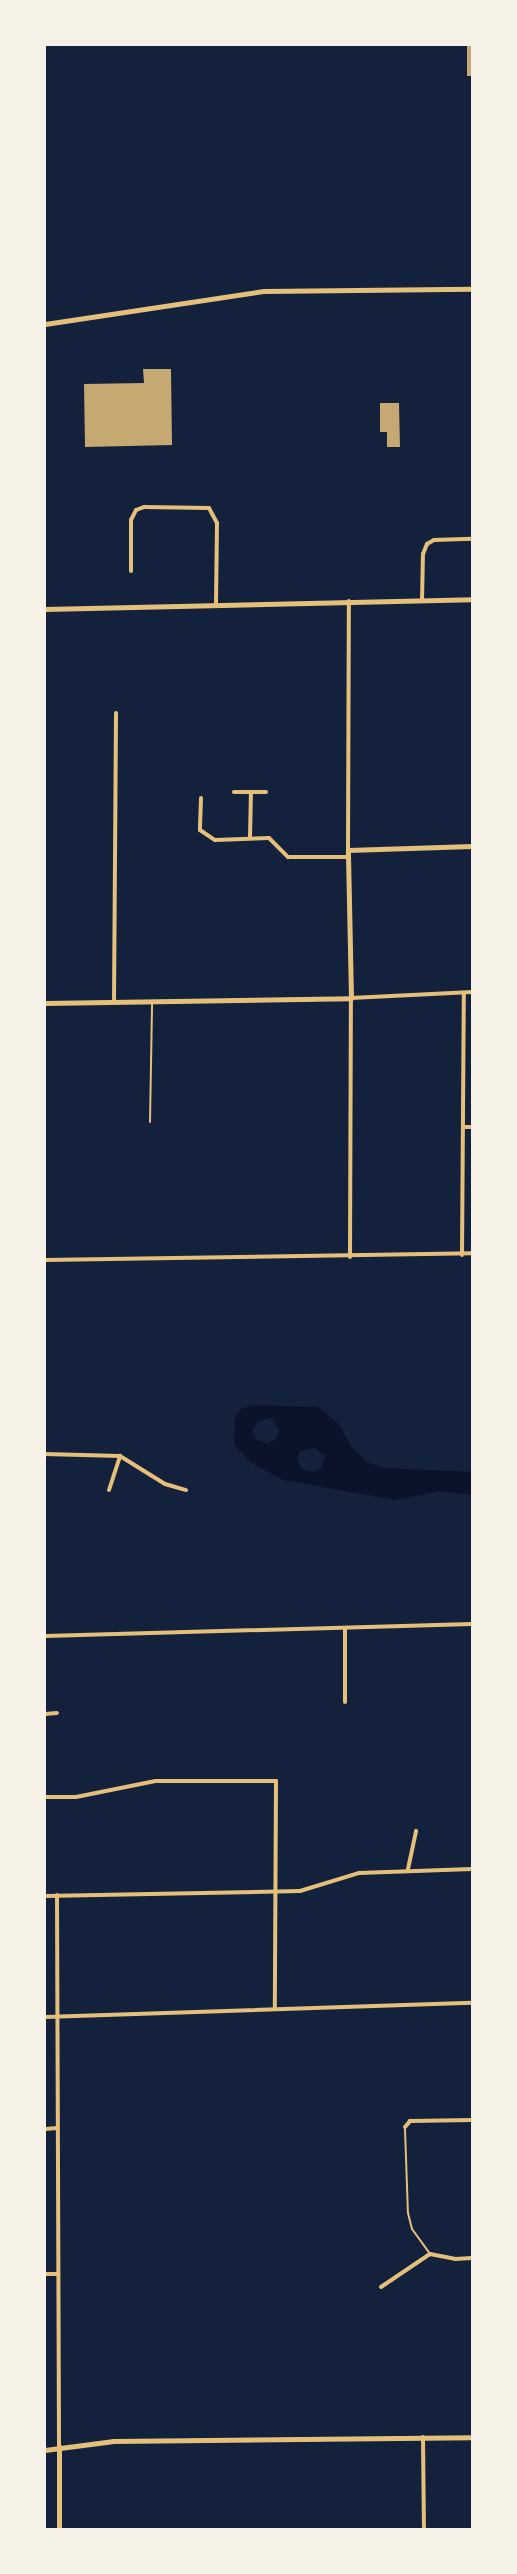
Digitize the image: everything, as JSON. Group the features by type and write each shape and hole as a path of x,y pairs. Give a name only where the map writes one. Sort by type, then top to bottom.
{"main road":[{"path":"45,324 264,291 472,289"}],"street":[{"path":"131,572 131,520 136,510 198,506 212,510 217,522 216,604"},
{"path":"422,600 423,554 427,544 434,540 472,539"},
{"path":"45,609 472,600"},
{"path":"349,601 350,1257"},
{"path":"114,1002 116,713"},
{"path":"234,792 266,792"},
{"path":"250,838 251,792"},
{"path":"201,798 200,830 214,840 273,838 284,854 295,858 348,857"},
{"path":"348,850 472,846"},
{"path":"45,1003 351,998 472,992"},
{"path":"462,1255 464,993"},
{"path":"463,1127 472,1127"},
{"path":"45,1260 350,1257 472,1253"},
{"path":"45,1454 120,1456 165,1484 186,1490"},
{"path":"109,1490 120,1456"},
{"path":"45,1636 472,1624"},
{"path":"345,1628 345,1702"},
{"path":"45,1714 57,1713"},
{"path":"45,1797 76,1797 155,1781 276,1781 275,2007"},
{"path":"408,1869 416,1831"},
{"path":"45,1896 300,1891 359,1873 408,1869 472,1869"},
{"path":"57,1895 59,2529"},
{"path":"45,2017 275,2007 472,2002"},
{"path":"405,2127 410,2121 472,2120"},
{"path":"45,2129 57,2128"},
{"path":"381,2287 430,2254 455,2259 472,2258"},
{"path":"45,2274 58,2274"},
{"path":"423,2437 424,2529"},
{"path":"45,2450 113,2441 472,2437"}],"lane":[{"path":"150,1122 152,1001"},
{"path":"405,2127 408,2213 412,2229 430,2254"}],"water":[{"path":"254,1405 318,1407 339,1424 352,1448 368,1463 386,1468 472,1472 472,1495 439,1491 395,1500 283,1480 250,1462 234,1444 235,1418 241,1409","holes":["272,1418 279,1431 276,1439 267,1443 256,1440 252,1430 259,1421","314,1448 325,1456 321,1469 313,1472 301,1469 297,1457 301,1451"]}],"building":[{"path":"467,45 472,45 472,76 467,76"},
{"path":"143,369 171,369 172,445 85,447 84,384 144,383"},
{"path":"380,403 399,403 400,447 387,447 387,432 380,432"}]}
